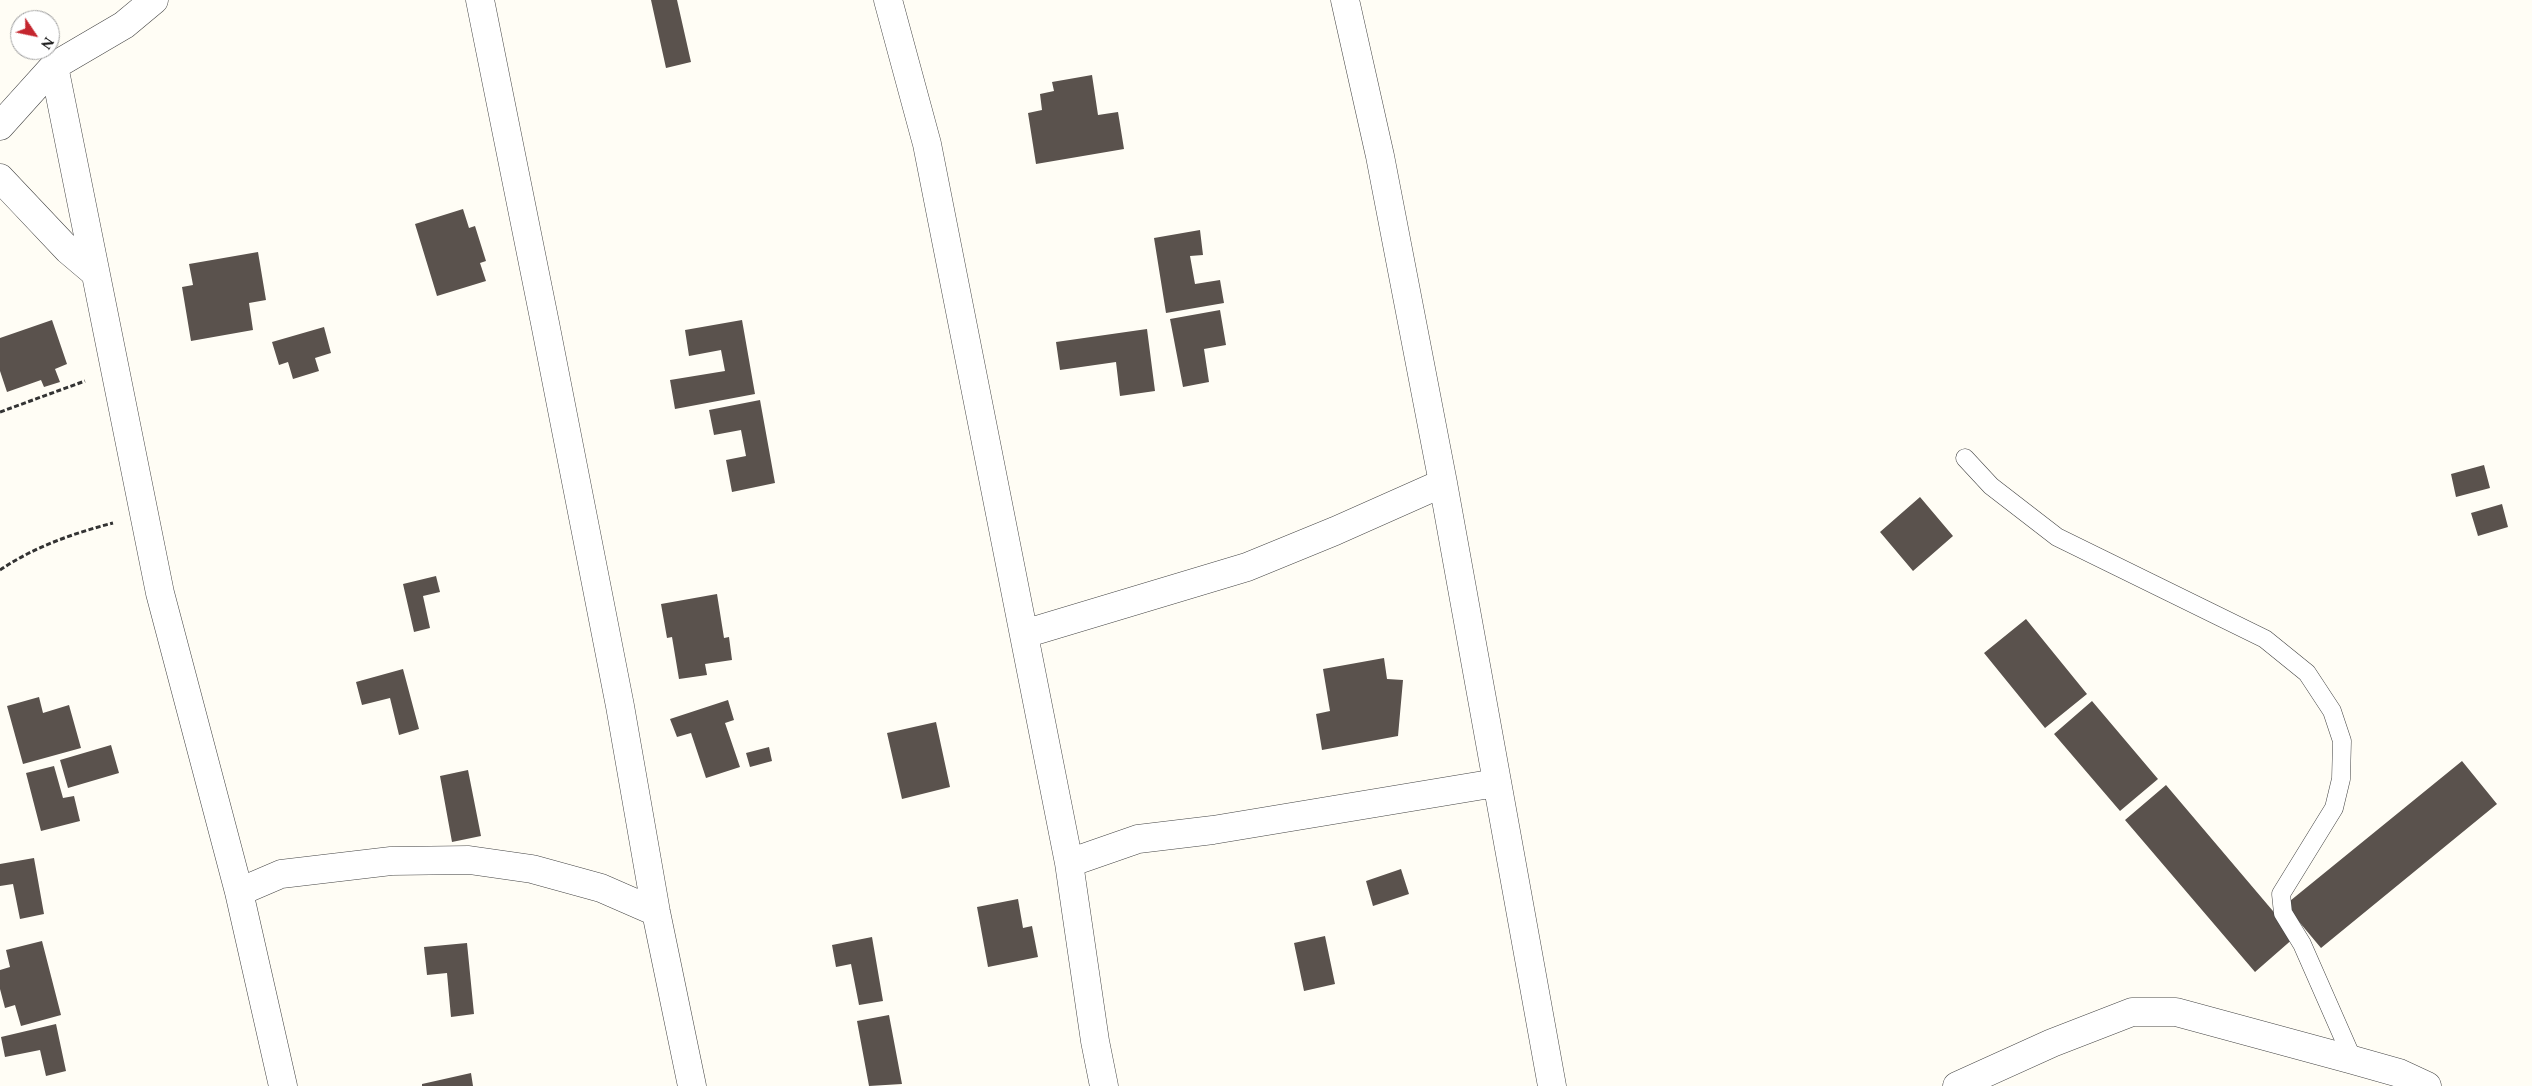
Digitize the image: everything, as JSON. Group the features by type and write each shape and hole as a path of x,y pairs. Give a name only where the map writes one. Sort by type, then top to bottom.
{"street":[{"path":"0,126 54,66 124,25 154,0"},
{"path":"480,0 618,696 656,912 692,1086"},
{"path":"888,0 927,144 1068,863 1095,1042 1104,1086"},
{"path":"1345,0 1380,156 1443,484 1552,1086"},
{"path":"54,66 160,593 239,892 282,1086"},
{"path":"0,178 68,250 94,272"},
{"path":"1024,634 1247,567 1443,484"},
{"path":"1068,863 1138,839 1212,830 1496,783"},
{"path":"239,892 281,874 391,861 469,860 532,869 558,876 601,888 656,912"},
{"path":"1957,1086 2052,1043 2132,1012 2176,1012 2353,1060 2399,1074 2427,1086"}],"lane":[{"path":"1965,458 1991,486 2058,538 2265,640 2307,673 2332,711 2342,741 2341,779 2334,808 2281,894 2283,913 2302,944 2353,1060"}],"path":[{"path":"0,412 35,401 115,369"},
{"path":"0,570 14,560 74,534 143,515"}],"building":[{"path":"651,0 677,0 691,62 666,68"},
{"path":"1092,75 1098,115 1118,112 1124,149 1036,164 1028,113 1042,110 1040,94 1054,91 1052,82"},
{"path":"463,209 469,228 475,226 486,261 480,263 486,281 437,296 415,224"},
{"path":"1200,230 1203,255 1190,256 1195,284 1220,280 1224,303 1166,313 1154,238"},
{"path":"258,252 266,300 249,303 253,330 191,341 182,287 193,285 189,264"},
{"path":"1220,310 1226,345 1204,349 1209,382 1183,387 1170,319"},
{"path":"52,320 67,364 55,369 60,382 44,387 41,380 7,392 0,371 0,338"},
{"path":"742,320 755,394 675,409 670,380 725,371 721,350 689,356 685,330"},
{"path":"324,327 331,353 315,358 319,371 293,379 288,362 279,365 272,342"},
{"path":"1147,329 1155,391 1120,396 1116,362 1060,370 1056,342"},
{"path":"760,400 775,483 732,492 726,460 746,456 741,430 714,435 709,410"},
{"path":"2484,465 2490,488 2456,497 2451,474"},
{"path":"1920,497 1953,536 1913,571 1880,532"},
{"path":"2502,504 2508,527 2478,536 2471,513"},
{"path":"436,576 440,592 423,596 430,628 414,632 403,584"},
{"path":"717,594 724,638 729,637 732,660 705,664 707,675 679,679 672,637 667,638 661,604"},
{"path":"2026,619 2087,694 2045,728 1984,653"},
{"path":"1384,658 1387,679 1403,680 1398,736 1322,750 1316,714 1330,711 1323,669"},
{"path":"403,669 419,729 399,735 390,698 362,705 356,682"},
{"path":"39,697 43,713 69,705 81,748 23,764 7,706"},
{"path":"728,700 734,720 725,723 740,767 706,778 691,733 677,737 670,719"},
{"path":"2092,701 2158,779 2120,811 2054,734"},
{"path":"936,722 950,787 902,799 887,733"},
{"path":"111,745 119,773 68,788 60,760"},
{"path":"769,747 772,761 750,767 746,753"},
{"path":"2462,761 2497,804 2321,948 2285,905"},
{"path":"54,766 63,798 74,796 80,821 41,831 26,773"},
{"path":"468,770 481,836 452,842 440,776"},
{"path":"2166,785 2295,937 2255,972 2125,820"},
{"path":"34,858 44,914 20,919 13,884 0,886 0,864"},
{"path":"1401,869 1409,894 1373,906 1366,881"},
{"path":"1018,899 1023,928 1032,926 1038,957 988,967 977,907"},
{"path":"1325,936 1335,984 1304,991 1294,943"},
{"path":"872,937 883,1001 859,1005 851,964 836,967 832,945"},
{"path":"42,941 61,1015 21,1026 15,1005 5,1008 0,989 0,970 10,967 6,950"},
{"path":"467,943 474,1014 451,1017 447,973 427,975 424,947"},
{"path":"889,1015 902,1084 869,1086 857,1021"},
{"path":"56,1024 66,1071 46,1076 40,1050 5,1057 1,1037"},
{"path":"471,1073 473,1086 422,1086 422,1084"}]}
